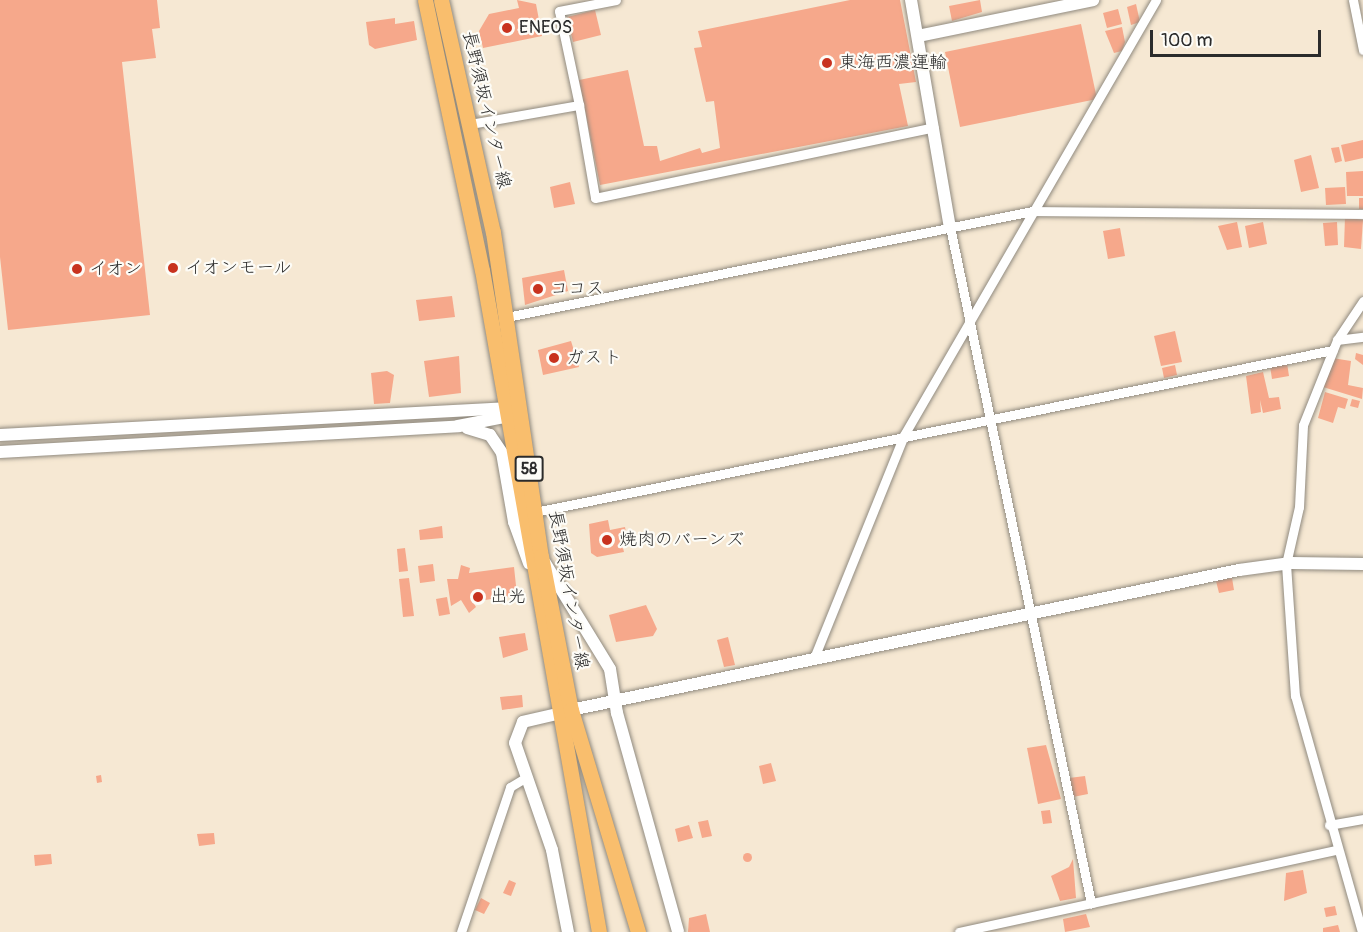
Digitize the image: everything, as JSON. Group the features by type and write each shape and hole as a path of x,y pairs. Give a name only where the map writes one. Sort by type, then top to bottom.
{"main road":[{"name":"長野須坂インター線","path":"425,0 455,126 531,570 564,712 638,932"},
{"name":"長野須坂インター線","path":"441,0 471,124 507,317 598,932"}],"street":[{"path":"616,0 559,11 579,105 595,198 934,127"},
{"path":"910,0 968,321 991,418 1091,903"},
{"path":"918,36 1093,0"},
{"path":"814,658 904,435 1156,0"},
{"path":"1353,0 1360,25 1363,50"},
{"path":"471,124 579,105"},
{"path":"507,317 1032,211 1363,214"},
{"path":"1362,932 1335,850 1295,696 1286,564 1299,507 1303,425 1337,340 1363,301"},
{"path":"1337,340 1363,337"},
{"path":"535,512 904,435 1333,350"},
{"path":"0,435 504,404 522,412"},
{"path":"0,452 458,426 506,420 522,412"},
{"path":"458,426 481,431 498,446 514,522 531,570"},
{"path":"541,556 600,645 618,700 678,932"},
{"path":"568,932 552,850 525,778 515,735 530,719 814,658 1286,564 1363,564"},
{"path":"461,932 510,788 525,778"},
{"path":"1329,825 1363,819"},
{"path":"959,932 1335,850"}],"building":[{"path":"0,0 157,0 160,28 152,29 156,58 122,62 150,315 8,330 0,257"},
{"path":"517,0 536,4 542,36 483,48 479,31 489,14 519,8"},
{"path":"850,0 900,0 916,82 899,84 908,126 600,185 579,80 628,70 644,146 657,146 660,161 700,148 702,153 720,148 714,101 706,102 694,48 702,47 698,31"},
{"path":"980,0 982,12 952,21 949,6"},
{"path":"1136,4 1140,22 1131,25 1127,7"},
{"path":"1118,9 1122,24 1107,28 1103,13"},
{"path":"595,10 601,35 573,42 567,17"},
{"path":"395,18 395,24 414,21 417,40 375,49 369,45 366,22"},
{"path":"1081,24 1097,99 960,127 945,52"},
{"path":"1122,27 1125,42 1122,51 1114,53 1105,31"},
{"path":"1363,140 1363,158 1345,162 1341,145"},
{"path":"1339,147 1342,161 1335,163 1331,148"},
{"path":"1311,155 1319,188 1301,192 1294,160"},
{"path":"1363,171 1363,196 1347,196 1346,172"},
{"path":"570,182 575,204 554,208 550,187"},
{"path":"1345,187 1346,204 1326,205 1325,188"},
{"path":"1359,198 1363,198 1363,209 1359,209"},
{"path":"1345,217 1363,220 1361,249 1344,247"},
{"path":"1237,222 1242,247 1227,250 1218,226"},
{"path":"1263,222 1267,244 1249,248 1245,226"},
{"path":"1337,222 1338,245 1325,246 1323,223"},
{"path":"1120,228 1125,256 1108,259 1103,231"},
{"path":"564,270 568,291 525,305 522,278"},
{"path":"452,296 455,317 419,321 416,300"},
{"path":"1175,331 1182,362 1161,366 1154,336"},
{"path":"571,341 579,367 543,375 538,350"},
{"path":"1356,353 1363,355 1363,365 1355,359"},
{"path":"459,356 461,393 429,397 424,361"},
{"path":"1332,358 1351,361 1348,385 1363,388 1362,399 1323,387"},
{"path":"1287,363 1289,376 1272,379 1270,366"},
{"path":"1175,365 1177,375 1164,378 1162,368"},
{"path":"387,371 394,375 390,403 374,404 371,373"},
{"path":"1263,372 1269,398 1279,397 1281,409 1263,413 1260,400 1261,412 1251,414 1246,376"},
{"path":"1325,392 1348,399 1345,409 1338,407 1333,423 1318,418"},
{"path":"1352,399 1360,401 1358,408 1350,406"},
{"path":"608,520 610,530 625,527 628,543 622,544 624,552 597,557 591,553 589,524"},
{"path":"442,526 443,538 420,540 419,530"},
{"path":"405,548 408,571 399,572 397,549"},
{"path":"433,564 435,581 420,583 418,566"},
{"path":"461,565 470,568 469,573 514,567 517,595 473,602 476,607 469,613 461,600 451,606 447,579 458,579"},
{"path":"409,578 414,616 403,617 399,579"},
{"path":"1232,578 1234,590 1219,593 1216,581"},
{"path":"447,597 450,614 439,616 436,599"},
{"path":"646,605 657,629 653,636 616,642 609,615"},
{"path":"525,633 528,650 503,658 499,637"},
{"path":"728,637 735,665 724,667 717,640"},
{"path":"522,695 523,707 502,710 500,697"},
{"path":"1046,745 1061,799 1038,804 1027,748"},
{"path":"771,763 776,781 763,784 759,766"},
{"path":"101,775 102,782 97,783 96,776"},
{"path":"1085,776 1088,794 1073,797 1069,778"},
{"path":"1050,810 1052,823 1043,824 1041,811"},
{"path":"708,820 712,836 702,838 698,822"},
{"path":"689,825 693,838 678,842 675,829"},
{"path":"214,833 215,844 199,846 197,834"},
{"path":"747,852 752,857 747,862 742,857"},
{"path":"51,854 52,864 35,866 34,855"},
{"path":"1073,859 1076,898 1060,901 1051,876 1069,867"},
{"path":"1303,870 1307,893 1284,901 1286,873"},
{"path":"509,880 516,883 511,896 503,893"},
{"path":"481,898 490,903 484,914 475,910"},
{"path":"1335,906 1337,915 1326,917 1324,908"},
{"path":"706,914 710,932 688,932 689,918"},
{"path":"1086,914 1090,927 1065,932 1063,919"},
{"path":"1338,925 1340,932 1323,932 1323,928"}],"place":[{"name":"ENEOS","path":"507,28"},
{"name":"東海西濃運輸","path":"827,63"},
{"name":"イオンモール","path":"173,268"},
{"name":"イオン","path":"77,269"},
{"name":"ココス","path":"538,289"},
{"name":"ガスト","path":"554,358"},
{"name":"焼肉のバーンズ","path":"607,540"},
{"name":"出光","path":"478,597"}]}
